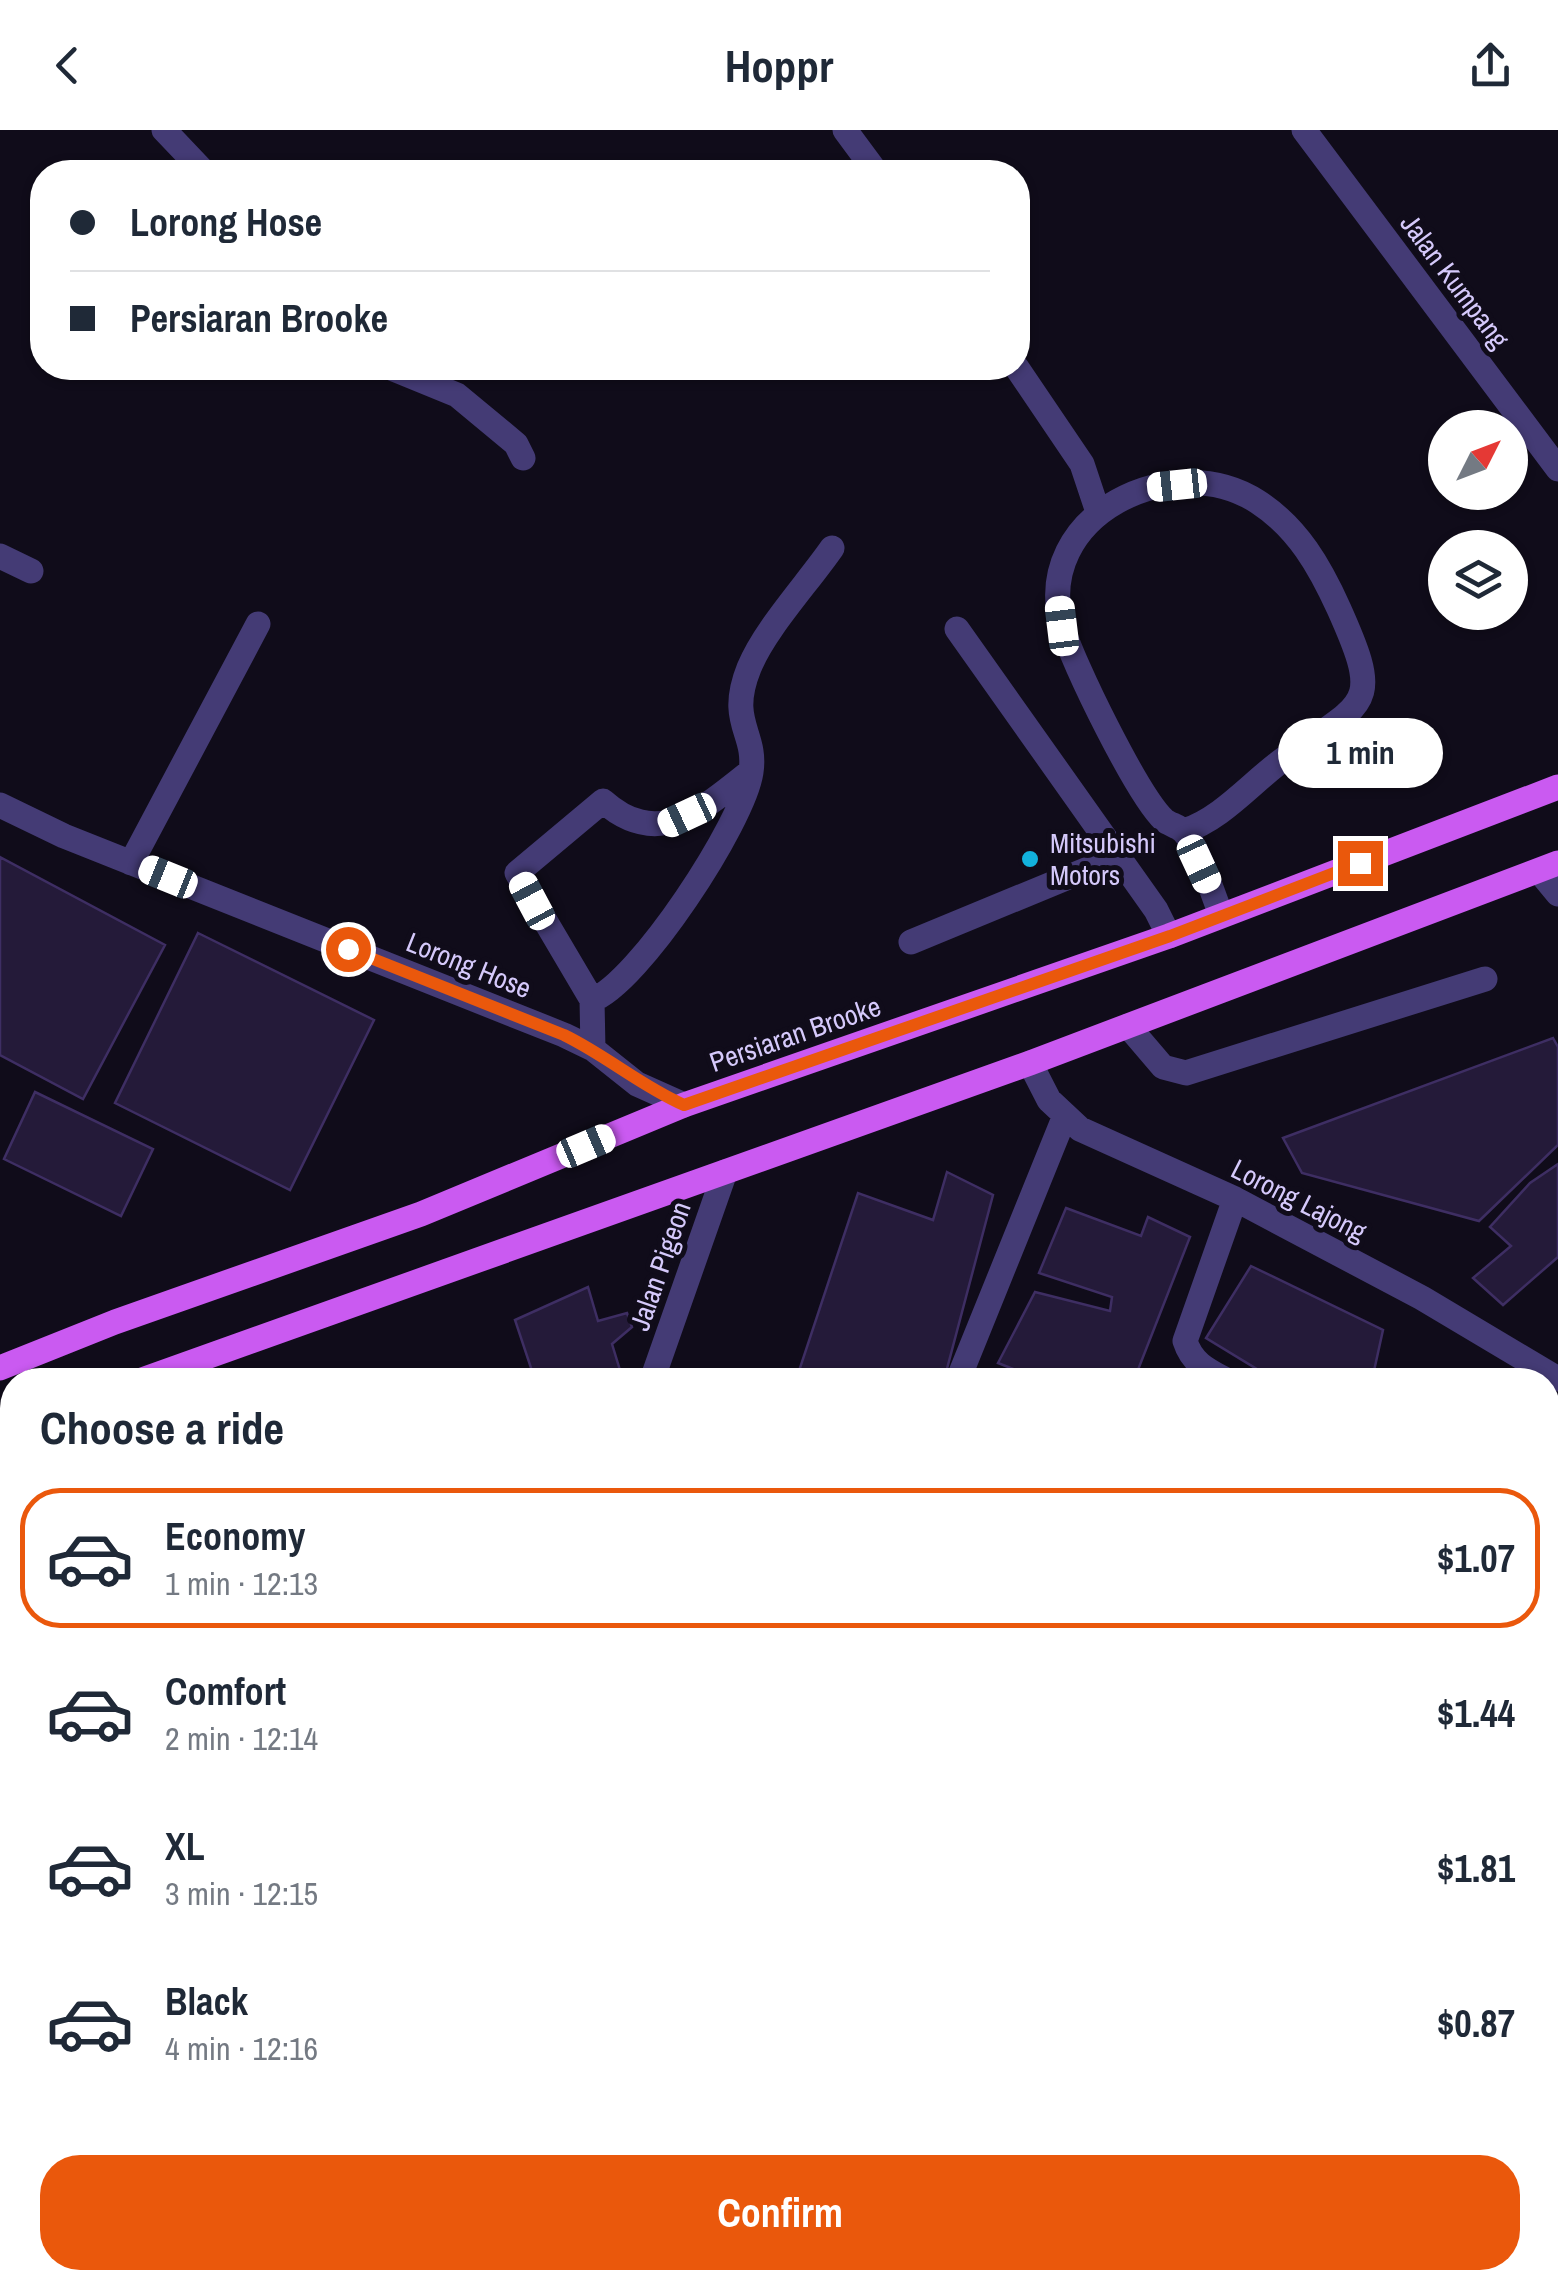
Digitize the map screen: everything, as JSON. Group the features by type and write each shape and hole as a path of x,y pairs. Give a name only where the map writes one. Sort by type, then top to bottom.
{"main road":[{"name":"Persiaran Brooke","path":"0,1368 115,1322 421,1214 684,1105 1170,936 1558,788"},
{"path":"176,1368 1030,1063 1548,867"}],"street":[{"path":"164,130 193,160"},
{"path":"845,130 867,160"},
{"name":"Jalan Kumpang","path":"1304,130 1558,469"},
{"path":"416,380 438,385 471,404 516,444 523,458"},
{"path":"1024,380 1082,464 1098,512"},
{"path":"1184,832 1203,825 1278,763 1348,714 1362,700 1366,676 1315,556 1257,501 1208,482 1146,488 1098,512 1068,544 1057,582 1062,626 1107,724 1165,821 1184,832 1221,915"},
{"path":"592,1000 610,994 642,960 716,851 745,796 752,771 738,710 751,664 832,548"},
{"path":"0,556 32,571"},
{"path":"132,863 258,624"},
{"path":"957,630 1170,936"},
{"path":"593,1050 592,1000 517,873 604,801 640,824 668,824 706,806 752,771"},
{"name":"Lorong Hose","path":"0,805 132,863 593,1050 637,1084 684,1105"},
{"path":"912,942 1118,858"},
{"path":"1548,867 1558,894"},
{"path":"1128,1026 1164,1067 1186,1072 1485,979"},
{"path":"963,1368 1064,1118 1049,1100 1030,1063"},
{"name":"Lorong Lajong","path":"1064,1118 1234,1199 1422,1298 1540,1368"},
{"name":"Jalan Pigeon","path":"656,1368 725,1172"},
{"path":"1208,1368 1189,1355 1185,1342 1234,1199"}],"building":[{"path":"0,857 165,945 83,1099 0,1055"},
{"path":"198,933 374,1020 290,1190 115,1103"},
{"path":"1553,1038 1558,1047 1558,1145 1479,1221 1302,1173 1283,1138"},
{"path":"35,1092 153,1149 121,1216 4,1159"},
{"path":"1558,1164 1558,1257 1503,1305 1473,1278 1511,1246 1490,1227 1530,1183"},
{"path":"947,1172 993,1195 947,1368 800,1368 858,1193 933,1220"},
{"path":"1066,1208 1141,1236 1148,1217 1190,1237 1139,1368 1011,1368 998,1363 1035,1292 1110,1311 1112,1297 1039,1273"},
{"path":"1251,1266 1383,1330 1375,1368 1255,1368 1206,1338"},
{"path":"588,1287 598,1321 627,1313 632,1327 612,1344 619,1368 531,1368 515,1320"}],"place":[{"name":"Mitsubishi Motors","path":"1030,859"}],"route":[{"path":"348,949 564,1035 593,1050 637,1084 684,1105 1170,936 1360,863"}]}
